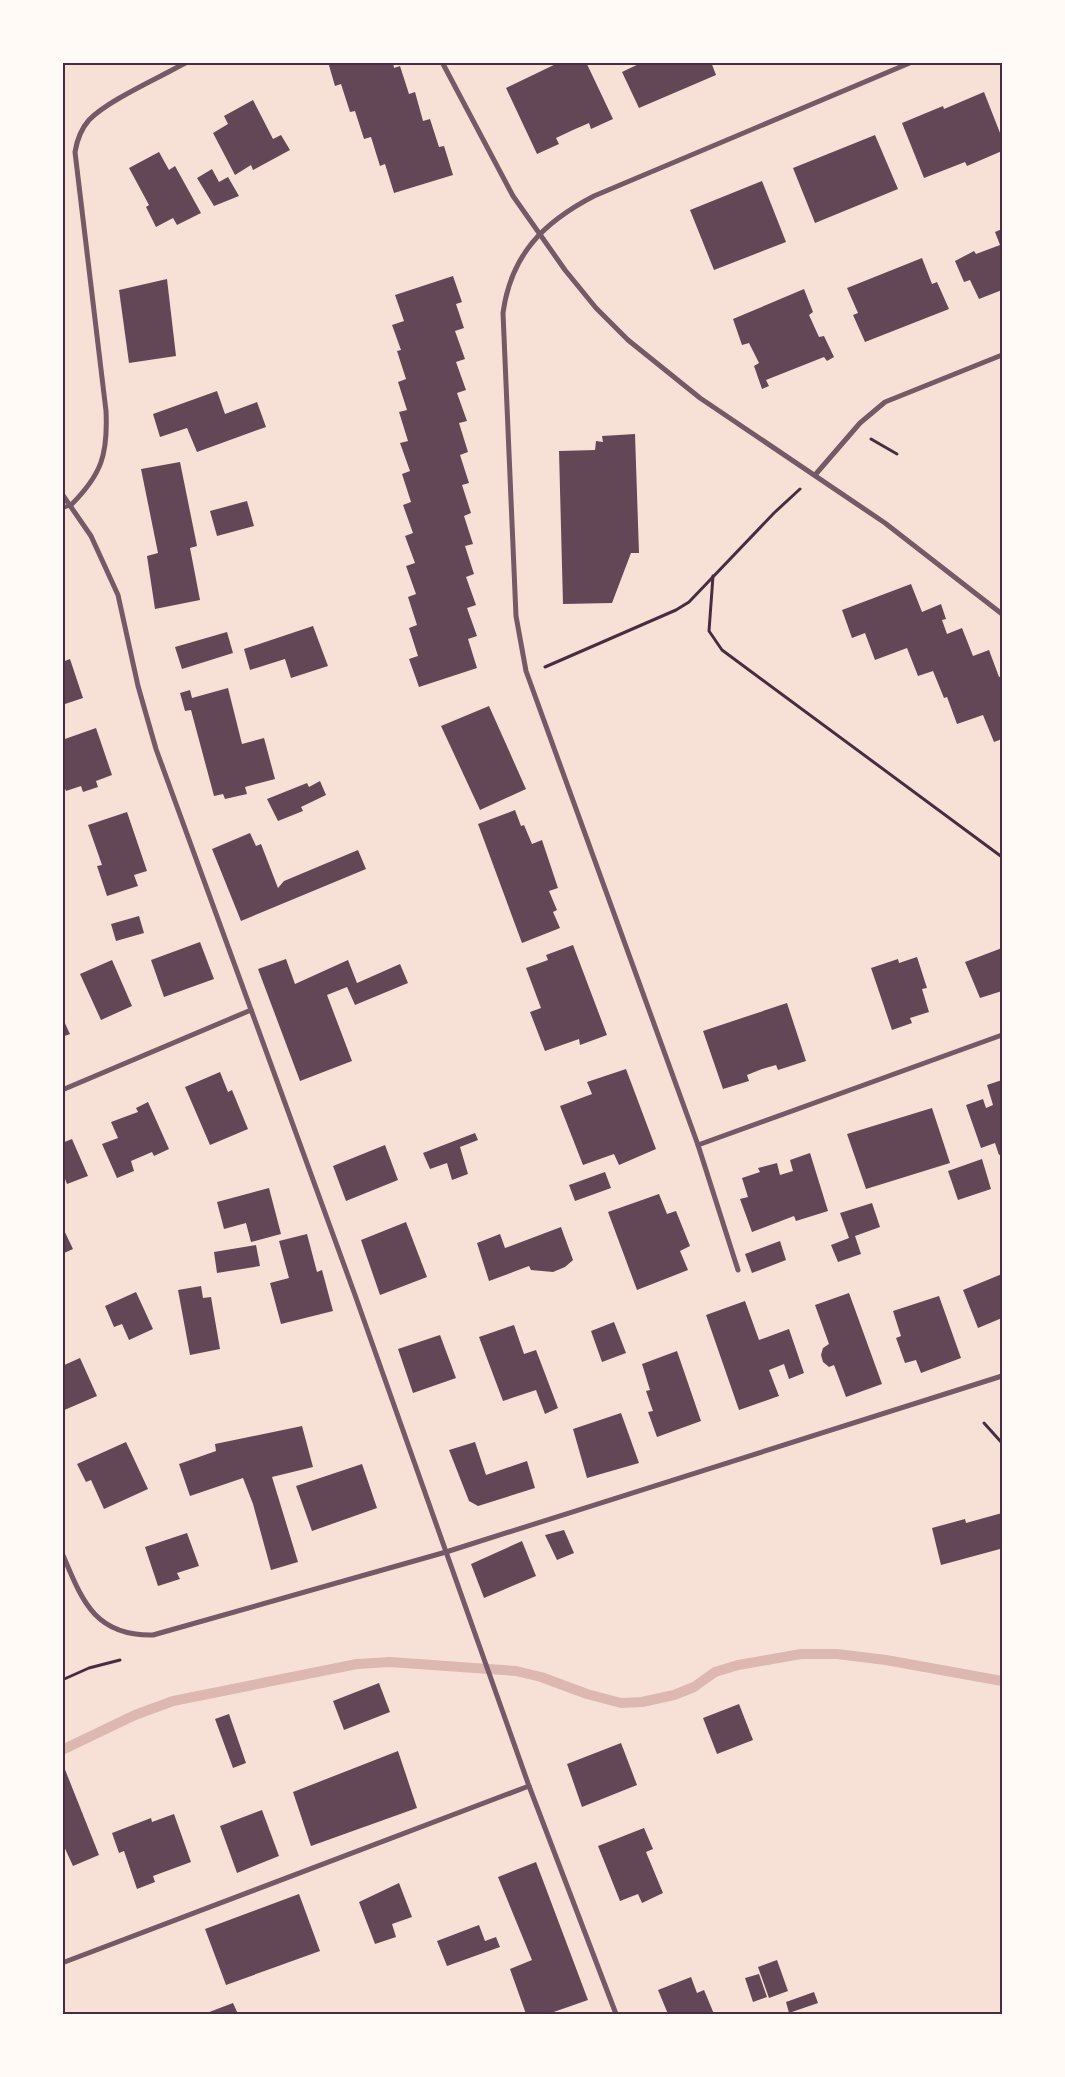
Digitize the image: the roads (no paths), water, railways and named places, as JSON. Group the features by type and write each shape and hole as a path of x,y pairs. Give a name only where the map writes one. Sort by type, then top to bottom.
{"street":[{"path":"70,505 96,476 104,457 107,437 106,410 75,152 81,131 99,111 187,62"},
{"path":"442,62 492,160 539,234 596,308 643,352 707,404 892,528 1002,614"},
{"path":"738,1270 698,1145 526,671 516,616 503,313 510,277 539,234 555,219 594,196 912,62"},
{"path":"815,475 860,423 885,402 1002,355"},
{"path":"62,494 91,536 118,595 138,686 153,742 483,1653 529,1786 616,2014"},
{"path":"62,1090 251,1010"},
{"path":"698,1145 1002,1035"},
{"path":"62,1553 79,1592 89,1609 102,1622 116,1630 133,1635 152,1635 446,1552 1002,1376"},
{"path":"62,1963 529,1786"}],"lane":[{"path":"62,508 70,505"}],"waterway":[{"path":"62,1750 135,1715 173,1701 357,1664 390,1662 516,1671 541,1677 587,1694 621,1703 642,1702 674,1695 694,1687 715,1672 738,1665 801,1654 837,1654 886,1660 1002,1681"}]}
